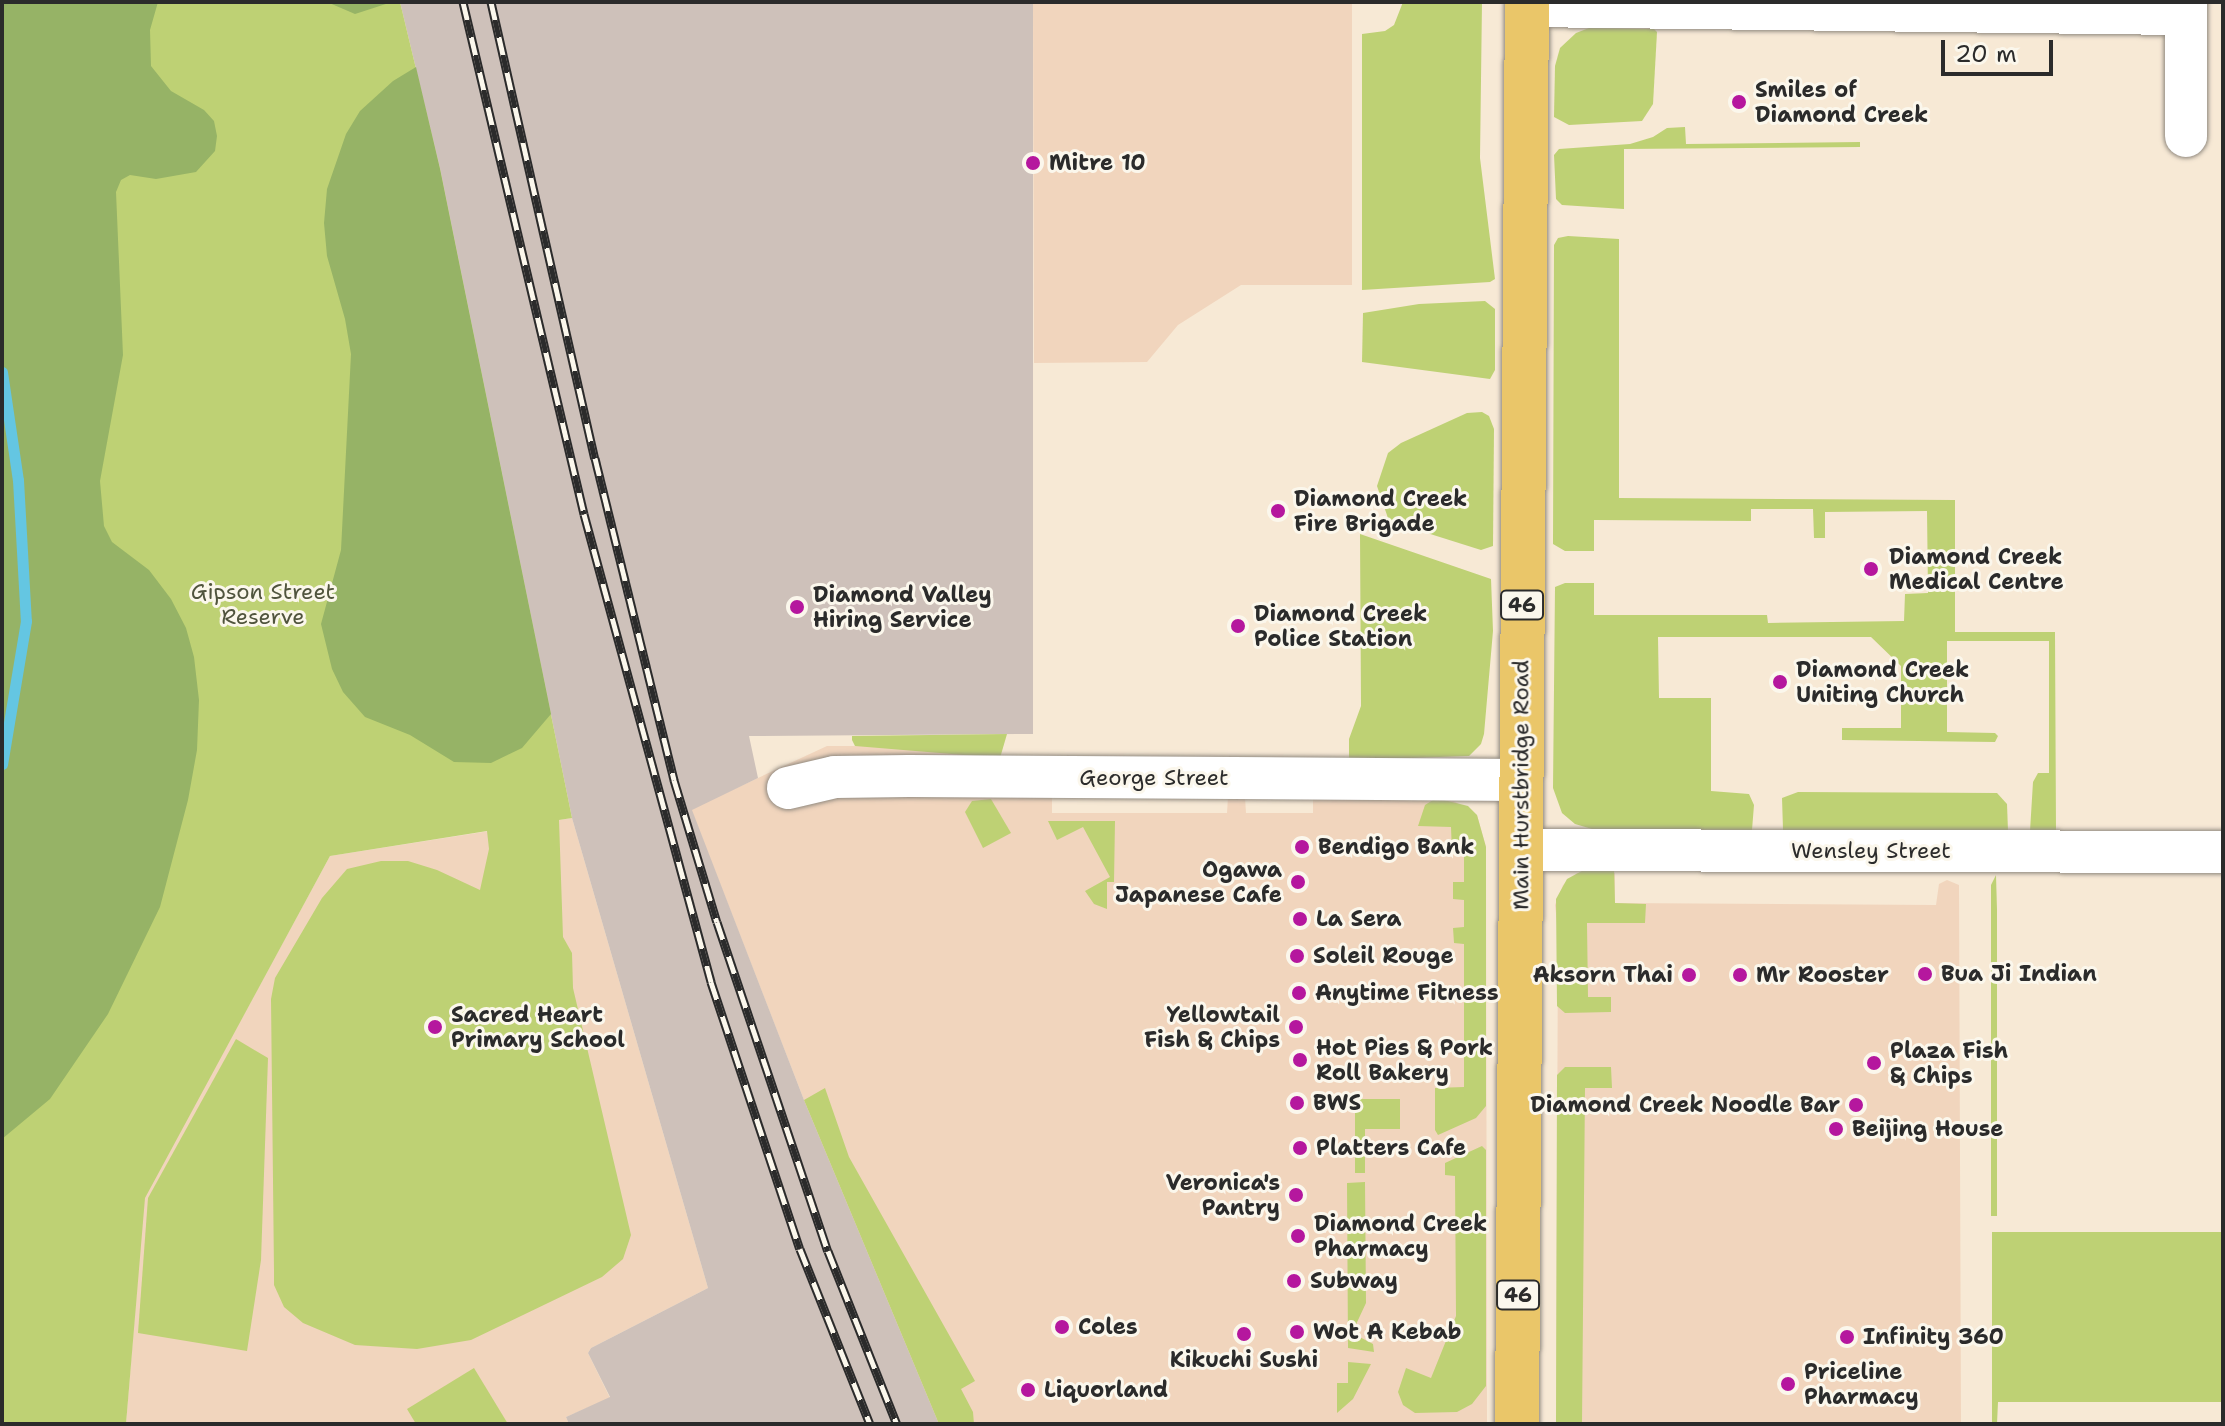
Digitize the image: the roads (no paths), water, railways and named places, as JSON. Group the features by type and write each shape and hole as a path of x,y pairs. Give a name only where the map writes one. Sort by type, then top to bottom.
{"main road":[{"name":"Main Hurstbridge Road","path":"1517,1424 1527,4"}],"street":[{"path":"1527,4 2186,8 2186,136"},
{"name":"George Street","path":"788,788 835,777 894,776 1521,780"},
{"name":"Wensley Street","path":"1520,850 2223,852"}],"waterway":[{"path":"2,372 18,480 26,621 2,764"}],"railway":[{"path":"463,2 584,514 711,982 800,1249 870,1424"},
{"path":"491,2 595,458 674,780 717,922 828,1251 897,1424"}],"place":[{"name":"Smiles of Diamond Creek","path":"1739,102"},
{"name":"Mitre 10","path":"1033,163"},
{"name":"Diamond Creek Fire Brigade","path":"1278,511"},
{"name":"Diamond Creek Medical Centre","path":"1871,569"},
{"name":"Diamond Valley Hiring Service","path":"797,607"},
{"name":"Diamond Creek Police Station","path":"1238,626"},
{"name":"Diamond Creek Uniting Church","path":"1780,682"},
{"name":"Bendigo Bank","path":"1302,847"},
{"name":"Ogawa Japanese Cafe","path":"1298,882"},
{"name":"La Sera","path":"1300,919"},
{"name":"Soleil Rouge","path":"1297,956"},
{"name":"Bua Ji Indian","path":"1925,974"},
{"name":"Aksorn Thai","path":"1689,975"},
{"name":"Mr Rooster","path":"1740,975"},
{"name":"Anytime Fitness","path":"1299,993"},
{"name":"Sacred Heart Primary School","path":"435,1027"},
{"name":"Yellowtail Fish & Chips","path":"1296,1027"},
{"name":"Hot Pies & Pork Roll Bakery","path":"1300,1060"},
{"name":"Plaza Fish & Chips","path":"1874,1063"},
{"name":"BWS","path":"1297,1103"},
{"name":"Diamond Creek Noodle Bar","path":"1856,1105"},
{"name":"Beijing House","path":"1836,1129"},
{"name":"Platters Cafe","path":"1300,1148"},
{"name":"Veronica's Pantry","path":"1296,1195"},
{"name":"Diamond Creek Pharmacy","path":"1298,1236"},
{"name":"Subway","path":"1294,1281"},
{"name":"Coles","path":"1062,1327"},
{"name":"Wot A Kebab","path":"1297,1332"},
{"name":"Kikuchi Sushi","path":"1244,1334"},
{"name":"Infinity 360","path":"1847,1337"},
{"name":"Priceline Pharmacy","path":"1788,1384"},
{"name":"Liquorland","path":"1028,1390"}],"park label":[{"name":"Gipson Street Reserve","path":"263,604"}]}
